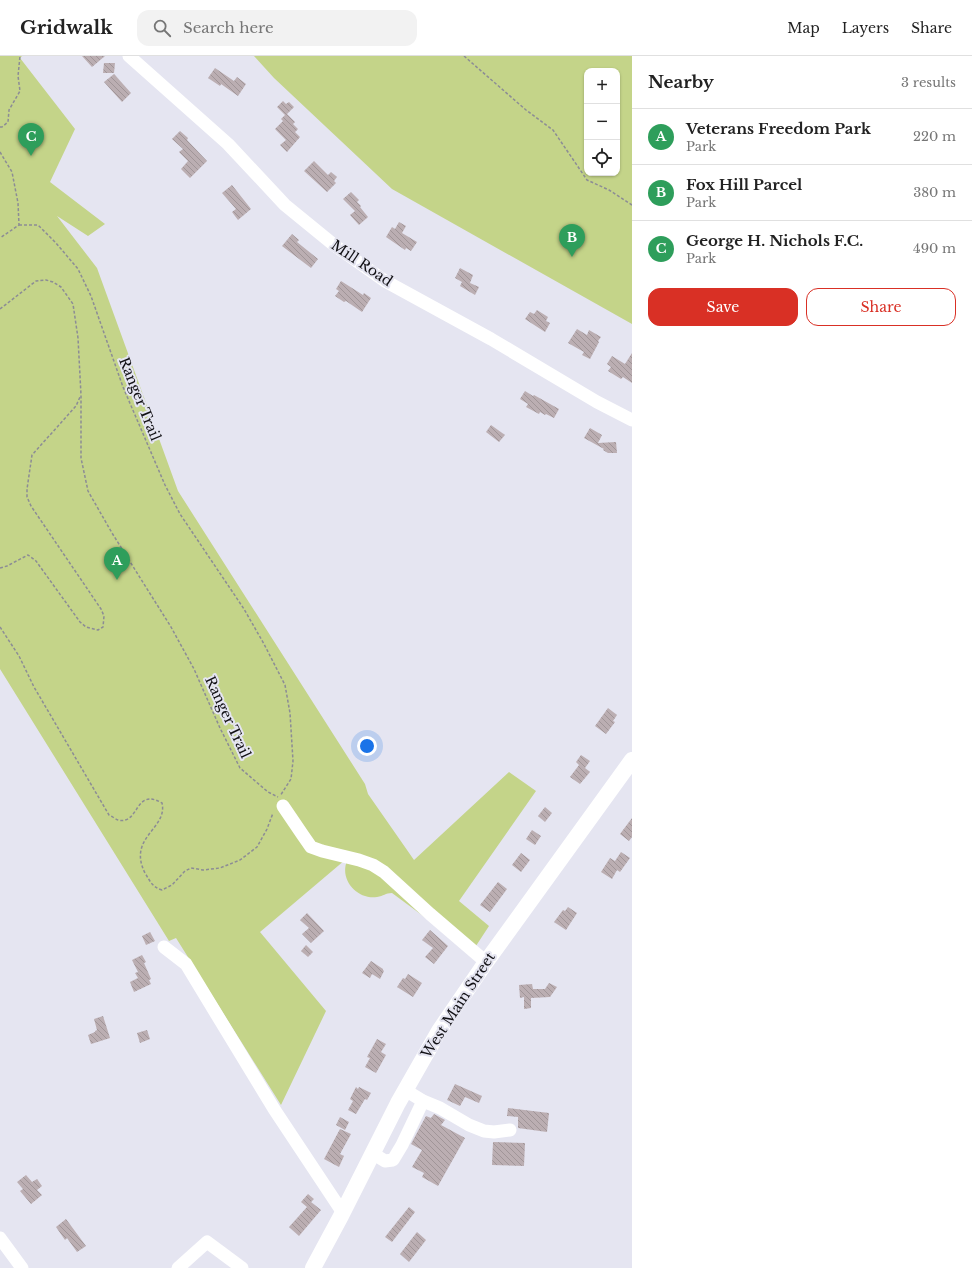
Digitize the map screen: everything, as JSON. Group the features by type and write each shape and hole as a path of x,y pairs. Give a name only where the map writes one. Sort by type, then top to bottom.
{"main road":[{"name":"West Main Street","path":"313,1268 405,1090 446,1019 632,760"}],"street":[{"name":"Mill Road","path":"129,56 228,144 285,206 334,245 385,281 491,339 597,402 632,420"},
{"path":"279,808 302,834 311,847 373,865 384,872 486,962"},
{"path":"164,947 186,964 274,1109 343,1212"},
{"path":"405,1090 423,1101 440,1108 468,1125 484,1131 494,1132 510,1130"},
{"path":"372,1154 385,1161 393,1160 402,1145 423,1101"},
{"path":"0,1238 22,1268"},
{"path":"178,1268 207,1242 242,1268"}],"path":[{"path":"0,127 8,122 9,110 20,91 18,76 20,56"},
{"path":"464,56 526,110 553,130 587,180 609,190 632,204"},
{"path":"0,152 12,172 18,203 19,225 0,238"},
{"name":"Ranger Trail","path":"0,309 36,281 46,280 61,287 72,304 78,338 81,395 81,458 88,492 171,627 194,669 220,728 240,768 268,792 279,798 291,779 293,761 290,713 285,685 244,609 180,514 165,485 123,387 91,296 78,269 56,243 38,225 19,225"},
{"path":"0,568 28,555 36,561 80,622 86,627 98,630 103,627 104,616 101,609 30,506 27,498 27,480 32,455 76,406 81,395"},
{"path":"0,627 19,656 34,687 109,815 118,820 125,819 131,816 143,800 149,798 156,799 162,803 164,808 162,815 141,846 140,855 141,864 150,882 155,888 162,890 172,884 185,871 191,868 203,870 220,868 240,860 257,847 279,808"}],"green space":[{"path":"0,56 22,56 20,58 75,129 50,182 105,224 88,236 57,216 97,268 178,491 365,784 368,794 414,860 509,772 536,791 459,901 489,926 472,952 392,893 377,897 370,897 357,892 348,882 345,868 347,861 345,860 260,932 326,1011 281,1105 176,938 169,941 0,669"},
{"path":"254,56 632,56 632,324 392,189 274,78"}],"building":[{"path":"82,56 105,56 92,67"},
{"path":"104,63 115,63 114,73 103,73"},
{"path":"215,68 234,81 237,77 246,84 238,96 221,84 220,86 208,78"},
{"path":"114,74 131,93 122,102 104,82"},
{"path":"283,101 286,104 289,102 294,107 287,114 295,122 293,124 298,129 295,132 300,137 287,152 280,145 286,140 275,129 283,121 281,119 285,115 277,107"},
{"path":"180,131 188,138 187,140 207,161 190,178 181,169 188,161 179,152 183,149 172,139"},
{"path":"314,161 328,175 331,172 337,177 334,181 336,183 327,192 304,171"},
{"path":"232,185 251,209 238,220 232,212 236,209 222,193"},
{"path":"351,192 359,200 357,202 368,217 359,225 350,215 355,211 343,199"},
{"path":"399,222 406,226 402,233 417,242 411,251 406,248 405,250 386,237 392,227 395,229"},
{"path":"292,234 299,240 297,242 318,259 311,268 282,246"},
{"path":"460,268 473,275 470,283 479,287 475,295 460,286 462,282 455,278"},
{"path":"341,281 363,295 364,293 371,298 362,312 346,301 344,302 335,296 339,291 336,289"},
{"path":"537,310 548,317 546,321 550,323 545,332 525,319 530,312 534,314"},
{"path":"577,329 587,335 589,330 601,337 590,359 582,355 584,352 568,343"},
{"path":"632,353 632,383 623,377 621,379 608,371 611,367 607,364 612,356 625,364"},
{"path":"525,391 559,409 554,418 540,412 539,414 526,407 528,404 520,399"},
{"path":"491,425 505,435 499,442 486,432"},
{"path":"590,428 602,435 598,443 616,442 617,453 608,453 603,450 604,449 584,438"},
{"path":"608,708 617,715 613,721 615,722 606,734 595,726"},
{"path":"581,755 590,761 585,768 590,772 580,784 570,777 579,765 576,762"},
{"path":"545,807 552,813 545,822 538,816"},
{"path":"632,818 632,837 629,841 620,834"},
{"path":"532,830 541,836 535,845 526,839"},
{"path":"621,852 630,858 620,872 617,870 612,879 601,872 610,858 615,861"},
{"path":"521,853 530,860 521,872 512,865"},
{"path":"498,882 507,889 490,912 480,905"},
{"path":"568,907 577,913 566,930 554,922 563,910 565,911"},
{"path":"307,913 324,931 311,943 302,934 309,928 300,920"},
{"path":"430,930 448,946 434,964 425,957 433,948 422,940"},
{"path":"150,932 155,941 146,945 142,936"},
{"path":"306,945 313,952 308,957 301,951"},
{"path":"142,955 146,962 144,963 151,979 149,980 151,984 134,992 130,982 138,978 135,973 138,972 132,960"},
{"path":"371,961 384,971 380,979 372,974 370,978 362,973"},
{"path":"408,974 422,983 413,997 397,987 403,978 405,979"},
{"path":"549,983 557,987 550,997 531,998 531,1008 524,1009 524,997 520,998 519,985 532,984 533,989 545,989"},
{"path":"103,1016 110,1038 91,1044 88,1035 97,1030 94,1019"},
{"path":"147,1030 150,1039 140,1043 137,1033"},
{"path":"377,1039 386,1044 381,1052 386,1055 376,1073 365,1067 370,1058 367,1057"},
{"path":"455,1084 482,1096 479,1103 465,1097 460,1106 447,1100"},
{"path":"356,1087 371,1093 367,1100 365,1099 356,1114 348,1110 353,1101 350,1099"},
{"path":"508,1108 549,1113 547,1132 518,1128 518,1117 507,1116"},
{"path":"434,1114 445,1120 441,1125 465,1138 438,1186 422,1177 424,1173 412,1167 422,1150 411,1144 426,1116 431,1118"},
{"path":"340,1117 349,1122 345,1130 336,1125"},
{"path":"340,1129 351,1134 340,1154 344,1156 339,1167 324,1159"},
{"path":"493,1142 525,1143 524,1166 492,1165"},
{"path":"26,1175 32,1182 37,1179 42,1186 37,1190 42,1195 31,1204 20,1191 23,1189 17,1182"},
{"path":"308,1194 314,1199 311,1202 321,1210 299,1236 289,1227 307,1207 301,1202"},
{"path":"409,1207 415,1212 392,1242 385,1237"},
{"path":"66,1219 86,1246 77,1252 67,1238 65,1240 56,1227"},
{"path":"417,1232 426,1240 409,1262 400,1254"}],"place":[{"name":"George H. Nichols F.C.","path":"31,156"},
{"name":"Fox Hill Parcel","path":"572,257"},
{"name":"Veterans Freedom Park","path":"117,580"}]}
